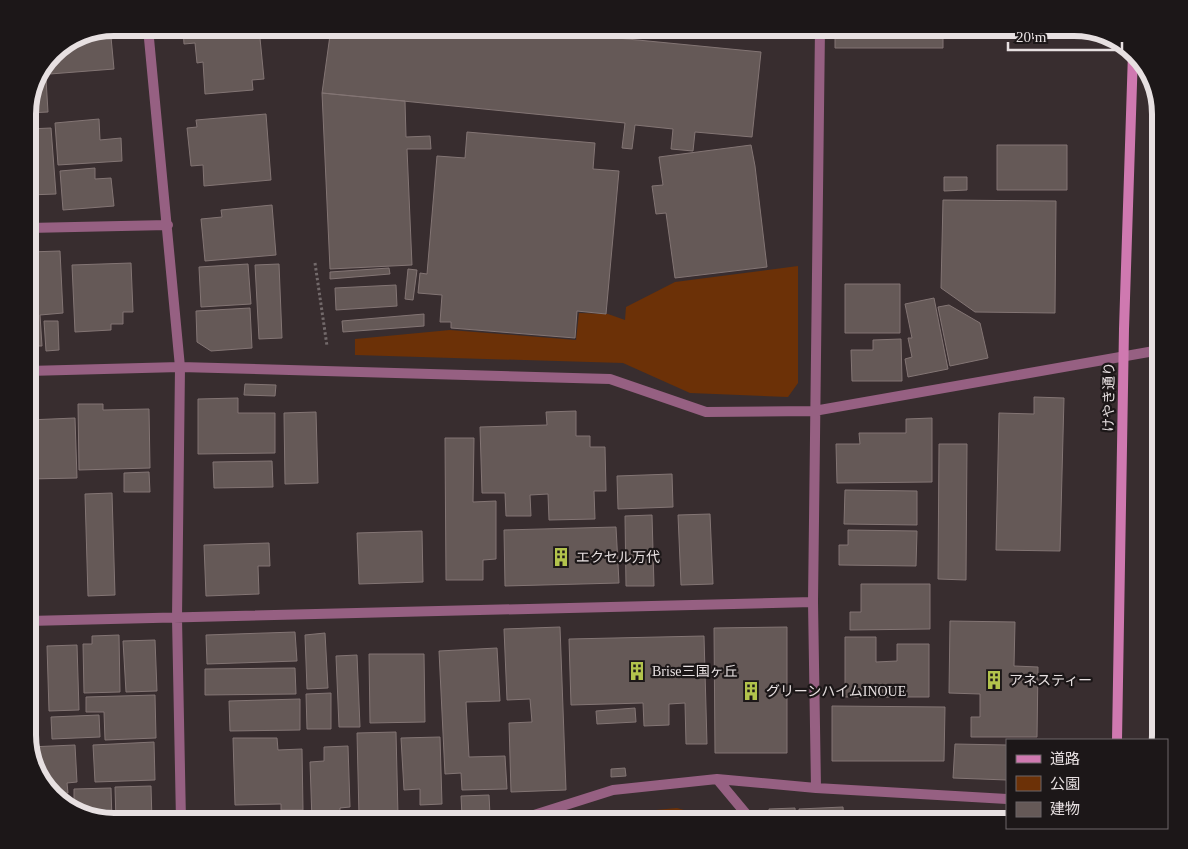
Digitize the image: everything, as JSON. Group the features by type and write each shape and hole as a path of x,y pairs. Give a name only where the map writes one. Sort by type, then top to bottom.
{"street":[{"path":"149,36 180,367 177,618 181,813"},
{"path":"816,788 813,602 820,36"},
{"name":"けやき通り","path":"1116,739 1123,357 1133,64"},
{"path":"36,228 168,224"},
{"path":"36,371 180,367 610,379 706,412 814,411 1152,352"},
{"path":"36,621 813,602"},
{"path":"717,779 745,813"},
{"path":"543,813 613,790 717,779 816,788 1006,799"}],"path":[{"path":"315,263 326,345 327,372"}],"green space":[{"path":"798,266 798,383 788,397 690,393 623,363 355,355 355,339 450,330 576,340 579,313 608,314 625,320 626,307 675,282"},
{"path":"677,808 694,813 624,813"}],"building":[{"path":"184,36 260,36 264,79 252,80 253,90 205,94 203,62 197,63 195,43 184,44"},
{"path":"330,36 596,36 761,52 752,137 695,132 693,151 671,149 673,129 635,125 632,149 622,148 625,123 322,93"},
{"path":"835,36 943,36 943,48 835,48"},
{"path":"111,37 114,69 48,74 63,56 75,47 84,42"},
{"path":"45,79 48,112 36,113 39,94"},
{"path":"322,93 405,101 406,137 430,136 431,149 407,149 412,265 330,269"},
{"path":"266,114 271,180 204,186 203,165 191,166 187,128 197,127 196,120"},
{"path":"99,119 100,140 121,138 122,161 58,165 55,123"},
{"path":"51,128 56,194 36,195 36,129"},
{"path":"467,132 595,143 593,169 619,171 606,314 577,311 575,338 451,328 451,322 440,322 442,295 418,293 420,273 427,274 437,156 465,158"},
{"path":"751,145 767,267 675,278 666,213 656,214 652,186 663,185 659,157"},
{"path":"997,145 1067,145 1067,190 997,190"},
{"path":"95,168 95,179 111,178 114,206 63,210 60,171"},
{"path":"944,177 967,177 967,190 944,191"},
{"path":"943,200 1056,201 1055,313 975,312 941,288"},
{"path":"272,205 276,255 205,261 201,219 222,217 221,210"},
{"path":"60,251 63,313 40,315 42,346 36,346 36,252"},
{"path":"131,263 133,312 123,312 123,324 111,324 111,330 75,332 72,265"},
{"path":"248,264 251,304 201,307 199,267"},
{"path":"279,264 282,338 259,339 255,265"},
{"path":"389,268 390,274 330,279 330,272"},
{"path":"408,269 417,270 413,300 405,299"},
{"path":"845,284 900,284 900,333 845,333"},
{"path":"396,285 397,306 336,310 335,288"},
{"path":"934,298 948,369 908,377 905,359 912,357 908,338 912,338 905,304"},
{"path":"949,305 980,323 988,358 950,366 938,307"},
{"path":"250,308 252,348 211,351 197,342 196,311"},
{"path":"424,314 424,326 343,332 342,321"},
{"path":"44,321 58,321 59,350 46,351"},
{"path":"901,339 902,381 852,381 851,350 873,350 873,340"},
{"path":"245,384 276,385 275,396 244,395"},
{"path":"1034,397 1064,398 1060,551 996,550 999,413 1034,414"},
{"path":"238,398 238,413 275,413 275,453 198,454 198,399"},
{"path":"78,404 103,404 103,410 149,409 150,468 79,470"},
{"path":"576,411 576,436 590,436 590,447 605,447 606,491 594,491 595,519 549,520 548,494 530,495 531,516 506,516 505,493 482,493 480,427 547,425 546,412"},
{"path":"316,412 318,483 285,484 284,413"},
{"path":"75,418 77,478 36,479 36,420"},
{"path":"932,418 932,482 837,483 836,444 860,444 859,433 906,433 906,419"},
{"path":"445,438 474,438 473,502 496,501 496,559 483,560 483,580 446,580"},
{"path":"939,444 967,444 966,580 938,579"},
{"path":"272,461 273,487 214,488 213,462"},
{"path":"149,472 150,492 124,492 124,473"},
{"path":"672,474 673,507 618,509 617,476"},
{"path":"845,490 917,491 917,525 844,524"},
{"path":"112,493 115,595 88,596 85,494"},
{"path":"710,514 713,584 681,585 678,515"},
{"path":"652,515 654,586 626,586 625,516"},
{"name":"エクセル万代","path":"616,527 619,583 505,586 504,530"},
{"path":"848,530 917,531 916,566 839,565 839,545 848,545"},
{"path":"422,531 423,582 359,584 357,533"},
{"path":"269,543 270,566 258,566 259,594 206,596 204,545"},
{"path":"861,584 930,584 930,629 850,630 850,612 861,612"},
{"name":"アネスティー","path":"950,621 1015,622 1014,666 1038,667 1037,737 971,737 971,717 980,717 980,694 949,693"},
{"path":"560,627 566,790 511,792 509,723 532,722 530,699 507,700 504,629"},
{"name":"グリーンハイムINOUE","path":"787,627 787,753 715,753 714,628"},
{"path":"295,632 297,661 207,664 206,635"},
{"path":"325,633 328,688 307,689 305,635"},
{"path":"119,635 120,692 84,693 83,644 92,644 92,636"},
{"name":"Brise三国ヶ丘","path":"704,636 707,744 686,744 685,703 669,704 669,725 644,726 643,703 571,705 569,639"},
{"path":"845,637 876,637 876,662 897,661 897,644 929,644 929,697 845,697"},
{"path":"155,640 157,691 126,692 123,641"},
{"path":"77,645 79,710 49,711 47,646"},
{"path":"497,648 500,701 466,702 469,757 505,756 507,789 462,790 461,773 445,774 439,651"},
{"path":"369,654 424,654 425,722 370,723"},
{"path":"357,655 360,727 339,727 336,656"},
{"path":"295,668 296,694 205,695 205,669"},
{"path":"331,693 331,729 307,729 306,694"},
{"path":"155,695 156,738 105,740 104,712 86,712 86,697"},
{"path":"300,699 300,730 230,731 229,701"},
{"path":"832,706 945,707 944,761 832,761"},
{"path":"635,708 636,722 597,724 596,711"},
{"path":"99,715 100,737 52,739 51,717"},
{"path":"396,732 398,813 359,813 357,733"},
{"path":"440,737 442,804 420,805 420,789 404,790 401,738"},
{"path":"233,738 277,738 278,750 302,749 303,810 281,810 281,804 235,805"},
{"path":"154,742 155,780 95,782 93,745"},
{"path":"955,744 1006,745 1006,780 953,778"},
{"path":"75,745 77,782 67,783 68,793 63,793 52,782 44,769 37,747"},
{"path":"348,746 350,807 340,808 340,813 312,813 310,762 324,761 324,747"},
{"path":"625,768 626,776 611,777 611,769"},
{"path":"151,786 152,813 116,813 115,787"},
{"path":"111,788 112,813 89,809 74,801 74,789"},
{"path":"489,795 490,813 462,813 461,796"},
{"path":"843,807 843,813 799,813 799,809"},
{"path":"795,808 795,813 769,813 769,809"}],"place":[{"name":"エクセル万代","path":"561,557"},
{"name":"Brise三国ヶ丘","path":"637,671"},
{"name":"アネスティー","path":"994,680"},
{"name":"グリーンハイムINOUE","path":"751,691"}]}
